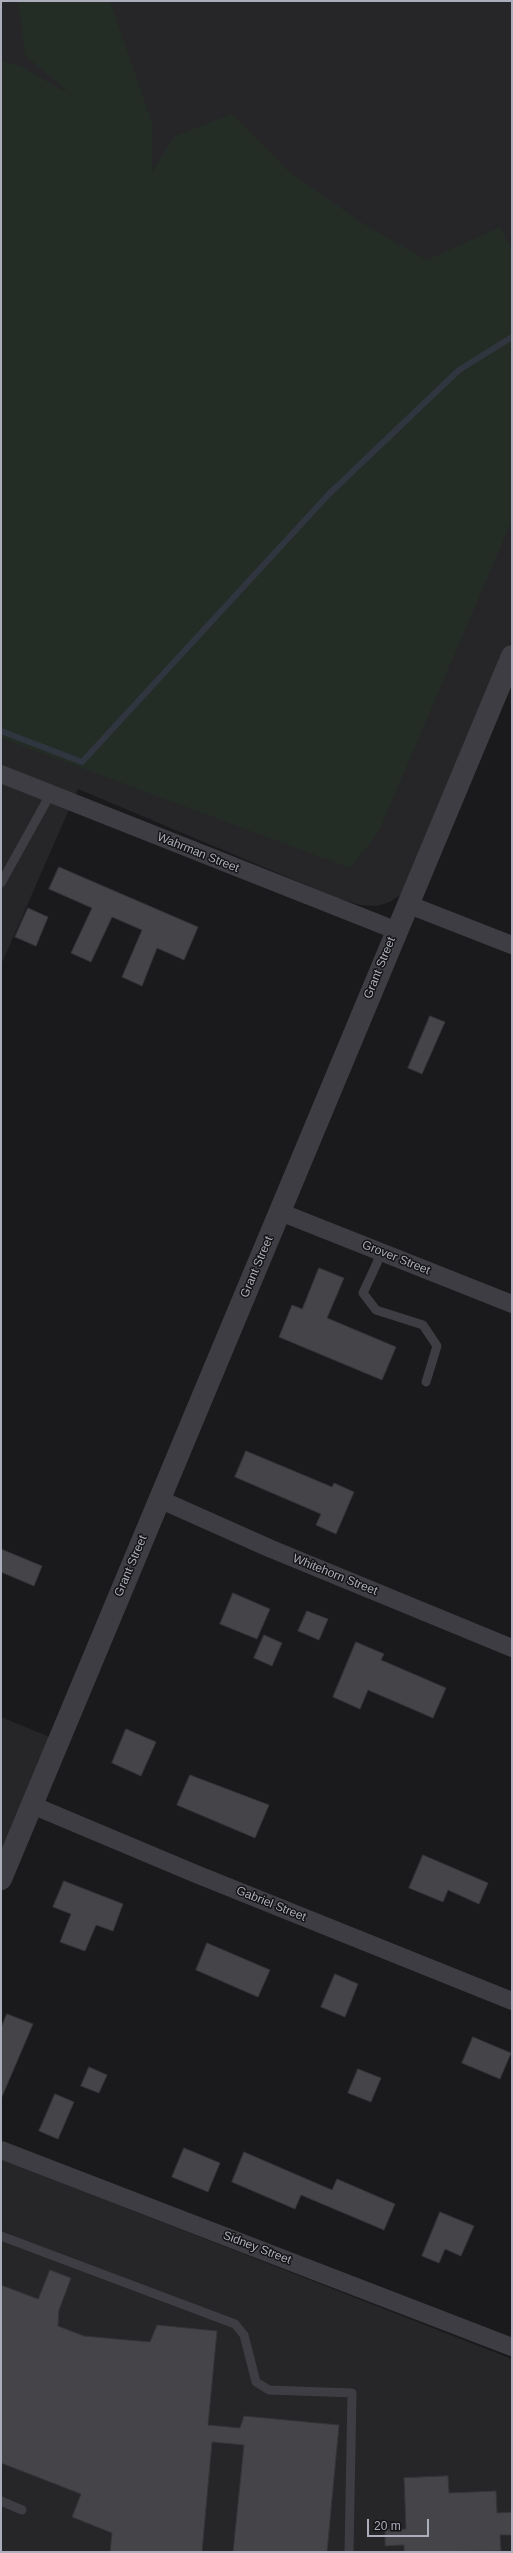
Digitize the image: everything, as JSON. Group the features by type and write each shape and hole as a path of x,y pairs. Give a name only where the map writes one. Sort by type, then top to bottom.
{"street":[{"name":"Grant Street","path":"1,1879 280,1212 395,930 512,656"},
{"name":"Wahrman Street","path":"1,774 395,930"},
{"path":"407,904 512,945"},
{"name":"Grover Street","path":"280,1212 512,1304"},
{"name":"Whitehorn Street","path":"159,1499 269,1548 512,1648"},
{"name":"Gabriel Street","path":"32,1805 196,1874 512,2001"},
{"name":"Sidney Street","path":"1,2150 512,2347"}],"lane":[{"path":"1,883 51,793"},
{"path":"380,1252 363,1293 376,1310 423,1325 437,1346 426,1382"},
{"path":"1,2236 235,2324 244,2335 256,2382 270,2390 352,2393 349,2552"},
{"path":"1,2501 22,2510"}],"shaded area":[{"path":"1,1 512,1 512,639 421,856 408,884 400,895 390,902 377,906 360,905 337,898 78,789 1,965"},
{"path":"18,1 110,1 153,125 152,172 175,136 232,114 289,172 367,226 427,260 500,227 512,250 512,520 378,833 350,868 1,738 1,60 20,66 73,96 25,55"},
{"path":"1,1717 52,1738 1,1860"},
{"path":"1,2159 512,2359 512,2552 1,2552"}],"building":[{"path":"59,867 198,927 184,960 157,948 142,986 122,977 142,930 112,917 91,962 71,953 92,908 49,889"},
{"path":"28,908 48,917 36,946 15,937"},
{"path":"430,1016 445,1022 422,1074 408,1068"},
{"path":"319,1268 344,1278 327,1318 396,1347 382,1380 279,1337 292,1305 302,1309"},
{"path":"246,1451 332,1487 334,1483 354,1492 336,1534 316,1525 321,1514 235,1477"},
{"path":"1,1549 42,1566 34,1586 1,1572"},
{"path":"233,1593 270,1609 257,1639 220,1624"},
{"path":"307,1611 328,1619 319,1640 298,1631"},
{"path":"264,1635 282,1643 272,1666 254,1658"},
{"path":"356,1642 384,1654 381,1660 446,1688 433,1718 368,1690 360,1709 333,1697"},
{"path":"126,1729 156,1742 141,1776 112,1763"},
{"path":"190,1775 269,1805 255,1838 177,1805"},
{"path":"423,1855 488,1883 479,1904 448,1890 443,1902 409,1888"},
{"path":"64,1881 123,1904 113,1931 96,1925 85,1951 60,1942 71,1914 53,1907"},
{"path":"207,1943 270,1970 258,1997 196,1970"},
{"path":"335,1974 358,1984 345,2017 321,2007"},
{"path":"7,2014 33,2024 1,2099 1,2028"},
{"path":"473,2037 511,2053 500,2079 462,2063"},
{"path":"89,2067 107,2075 99,2093 81,2086"},
{"path":"358,2069 381,2078 371,2102 348,2093"},
{"path":"55,2094 74,2102 58,2139 39,2131"},
{"path":"184,2148 220,2163 208,2192 172,2177"},
{"path":"244,2152 332,2190 337,2179 395,2204 384,2230 301,2195 295,2209 232,2182"},
{"path":"440,2212 474,2226 461,2256 445,2249 439,2263 422,2256"},
{"path":"50,2270 71,2278 59,2310 58,2326 84,2336 150,2342 157,2325 217,2331 208,2425 240,2428 244,2416 339,2425 327,2552 233,2552 244,2445 212,2442 202,2552 110,2552 112,2533 72,2517 81,2494 1,2463 1,2285 38,2299"},
{"path":"448,2476 449,2493 496,2491 497,2513 512,2512 512,2535 500,2535 501,2551 404,2552 404,2545 385,2546 385,2530 406,2529 404,2478"}],"waterway":[{"path":"1,731 82,762 329,494 459,370 512,337"}]}
